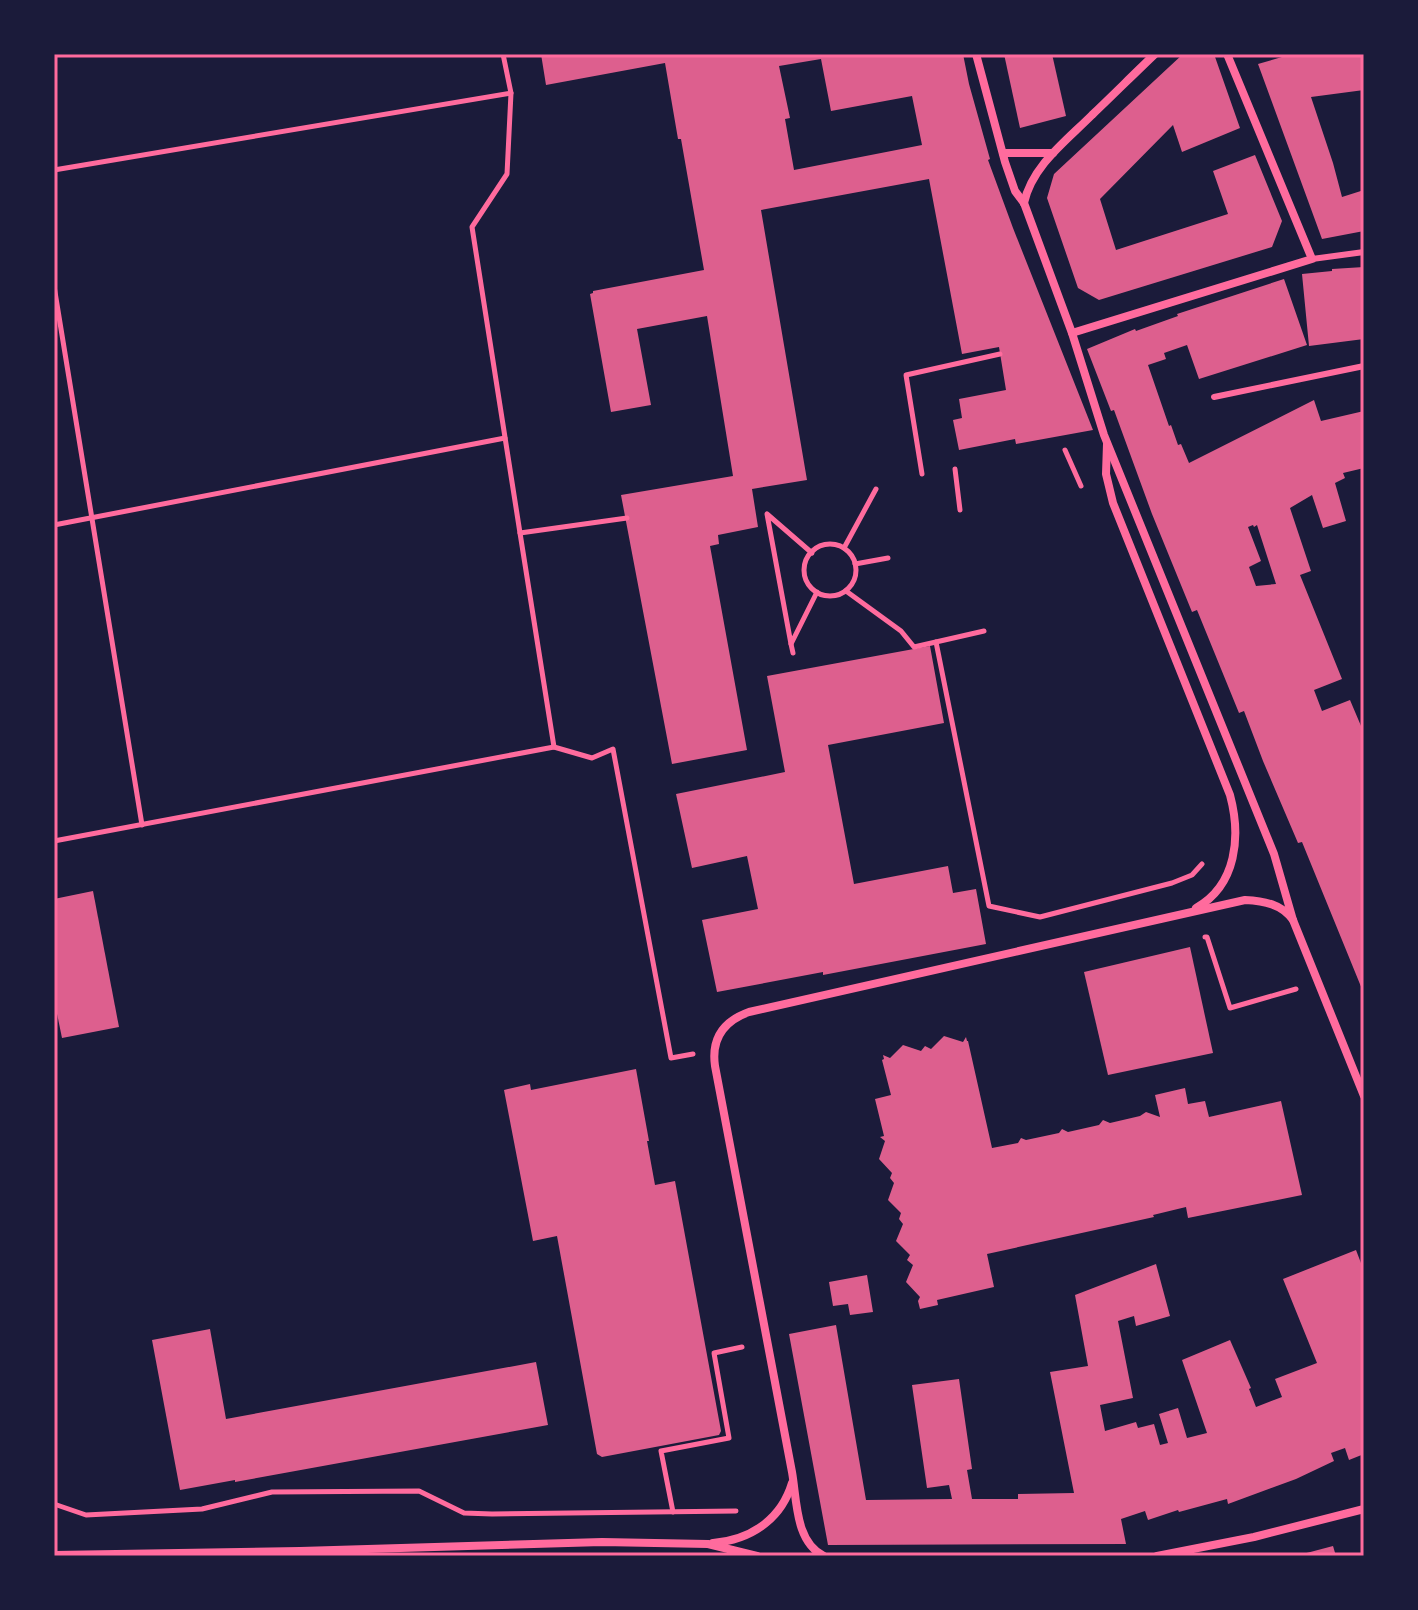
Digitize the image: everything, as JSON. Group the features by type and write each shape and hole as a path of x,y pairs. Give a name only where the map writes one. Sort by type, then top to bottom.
{"street":[{"path":"976,54 1015,191 1024,203 1072,333 1104,435 1274,854 1293,920 1364,1096"},
{"path":"1024,203 1031,180 1053,153 1155,54"},
{"path":"1072,333 1312,259 1227,54"},
{"path":"1003,153 1053,153"},
{"path":"1104,435 1107,440 1106,474 1118,518 1230,795 1236,828 1227,872 1215,892 1205,903 1178,915"},
{"path":"824,1556 811,1547 803,1535 714,1057 714,1047 721,1030 749,1012 1245,900 1281,908 1293,920"},
{"path":"54,1555 300,1553 615,1543 708,1544 748,1535 769,1521 785,1503 792,1472"},
{"path":"1157,1556 1364,1509"},
{"path":"615,1543 615,1556"},
{"path":"708,1544 757,1556"},
{"path":"1188,1556 1211,1545"}],"lane":[{"path":"1312,259 1364,252"},
{"path":"1214,397 1364,366"}],"path":[{"path":"503,54 511,93 507,174 472,227 554,747"},
{"path":"54,170 511,93"},
{"path":"54,286 142,825"},
{"path":"922,474 906,375 1000,354"},
{"path":"54,525 505,438"},
{"path":"1065,450 1083,491"},
{"path":"955,469 960,510"},
{"path":"844,548 876,489"},
{"path":"793,653 767,514 812,553"},
{"path":"520,533 627,518"},
{"path":"834,544 851,554 856,574 846,591 827,595 817,592 810,585 805,576 805,566 812,553 824,545 834,544"},
{"path":"855,564 888,558"},
{"path":"846,591 901,631 914,647 984,631"},
{"path":"791,644 817,592"},
{"path":"936,642 989,906 1040,917 1172,883 1192,875 1205,861"},
{"path":"54,841 554,747 592,758 613,749 671,1058 693,1054 702,1091 719,1087"},
{"path":"1192,940 1207,937 1230,1008 1318,981"},
{"path":"673,1512 661,1451 729,1438 714,1353 742,1347 740,1334"},
{"path":"54,1504 86,1515 202,1509 272,1492 419,1491 464,1513 742,1511"}],"building":[{"path":"541,54 963,54 988,160 1093,430 1016,444 1015,439 959,450 953,420 962,418 959,399 1006,390 999,347 962,354 929,179 761,210 807,480 752,489 758,527 718,535 719,544 710,546 747,750 672,764 621,495 733,476 707,316 637,329 651,405 611,412 590,294 704,270 665,63 546,85","holes":["821,59 831,111 912,96 922,145 794,170 785,119 790,118 779,66"]},
{"path":"1004,54 1052,54 1066,116 1020,128"},
{"path":"1183,54 1214,54 1240,128 1182,152 1173,125 1100,199 1116,250 1228,214 1213,171 1255,155 1282,221 1272,247 1099,300 1078,288 1047,198 1054,174"},
{"path":"1292,54 1364,54 1364,90 1311,97 1342,197 1364,190 1364,231 1322,239 1258,64"},
{"path":"1364,267 1364,339 1309,346 1302,274"},
{"path":"1284,279 1307,345 1199,379 1187,345 1164,353 1166,359 1148,365 1169,426 1189,463 1314,400 1321,421 1364,411 1364,468 1343,473 1345,478 1335,483 1346,521 1323,528 1312,495 1290,508 1311,571 1300,575 1342,679 1314,690 1322,711 1350,700 1364,733 1364,817 1361,818 1364,824 1364,994 1244,711 1239,713 1197,610 1192,612 1114,410 1111,411 1087,349 1177,314","holes":["1257,525 1276,584 1256,586 1249,567 1261,561 1248,527"]},
{"path":"930,646 944,723 828,745 854,884 948,866 953,893 976,889 986,944 717,992 702,920 758,909 747,856 692,868 676,794 785,772 767,676"},
{"path":"93,891 119,1027 62,1038 54,999 54,899"},
{"path":"1190,947 1213,1053 1108,1075 1084,972"},
{"path":"944,1036 963,1042 966,1037 968,1041 992,1148 1018,1143 1021,1138 1026,1140 1059,1133 1062,1129 1068,1132 1099,1125 1103,1120 1110,1123 1146,1112 1160,1117 1155,1095 1185,1088 1188,1104 1205,1101 1209,1117 1281,1101 1302,1195 1188,1218 1186,1207 987,1254 994,1287 937,1300 938,1305 920,1309 920,1297 906,1282 913,1265 907,1260 910,1255 896,1241 903,1224 899,1219 901,1213 888,1200 894,1183 890,1178 892,1173 879,1159 885,1141 880,1137 884,1136 875,1099 891,1095 883,1055 890,1058 903,1045 921,1051 925,1046 931,1049"},
{"path":"636,1069 655,1185 675,1181 721,1431 719,1435 602,1457 597,1454 557,1236 533,1241 504,1090 530,1084 531,1090"},
{"path":"1356,1250 1364,1271 1364,1454 1349,1460 1345,1448 1331,1453 1334,1461 1228,1504 1227,1499 1148,1520 1145,1511 1121,1519 1126,1544 828,1545 789,1334 836,1325 866,1500 952,1499 949,1485 927,1488 912,1385 959,1379 972,1469 967,1470 972,1499 1018,1499 1018,1494 1074,1493 1050,1372 1088,1366 1075,1295 1156,1264 1170,1316 1136,1326 1134,1316 1118,1321 1133,1398 1100,1405 1105,1431 1136,1422 1138,1428 1154,1424 1160,1445 1168,1443 1159,1414 1178,1408 1187,1438 1207,1433 1182,1360 1230,1340 1256,1407 1282,1397 1275,1379 1317,1363 1283,1279"},
{"path":"867,1275 873,1312 850,1315 848,1304 833,1306 829,1282"},
{"path":"210,1329 226,1419 536,1362 548,1425 180,1490 152,1340"},
{"path":"1333,1546 1336,1556 1299,1556 1299,1555"}]}
